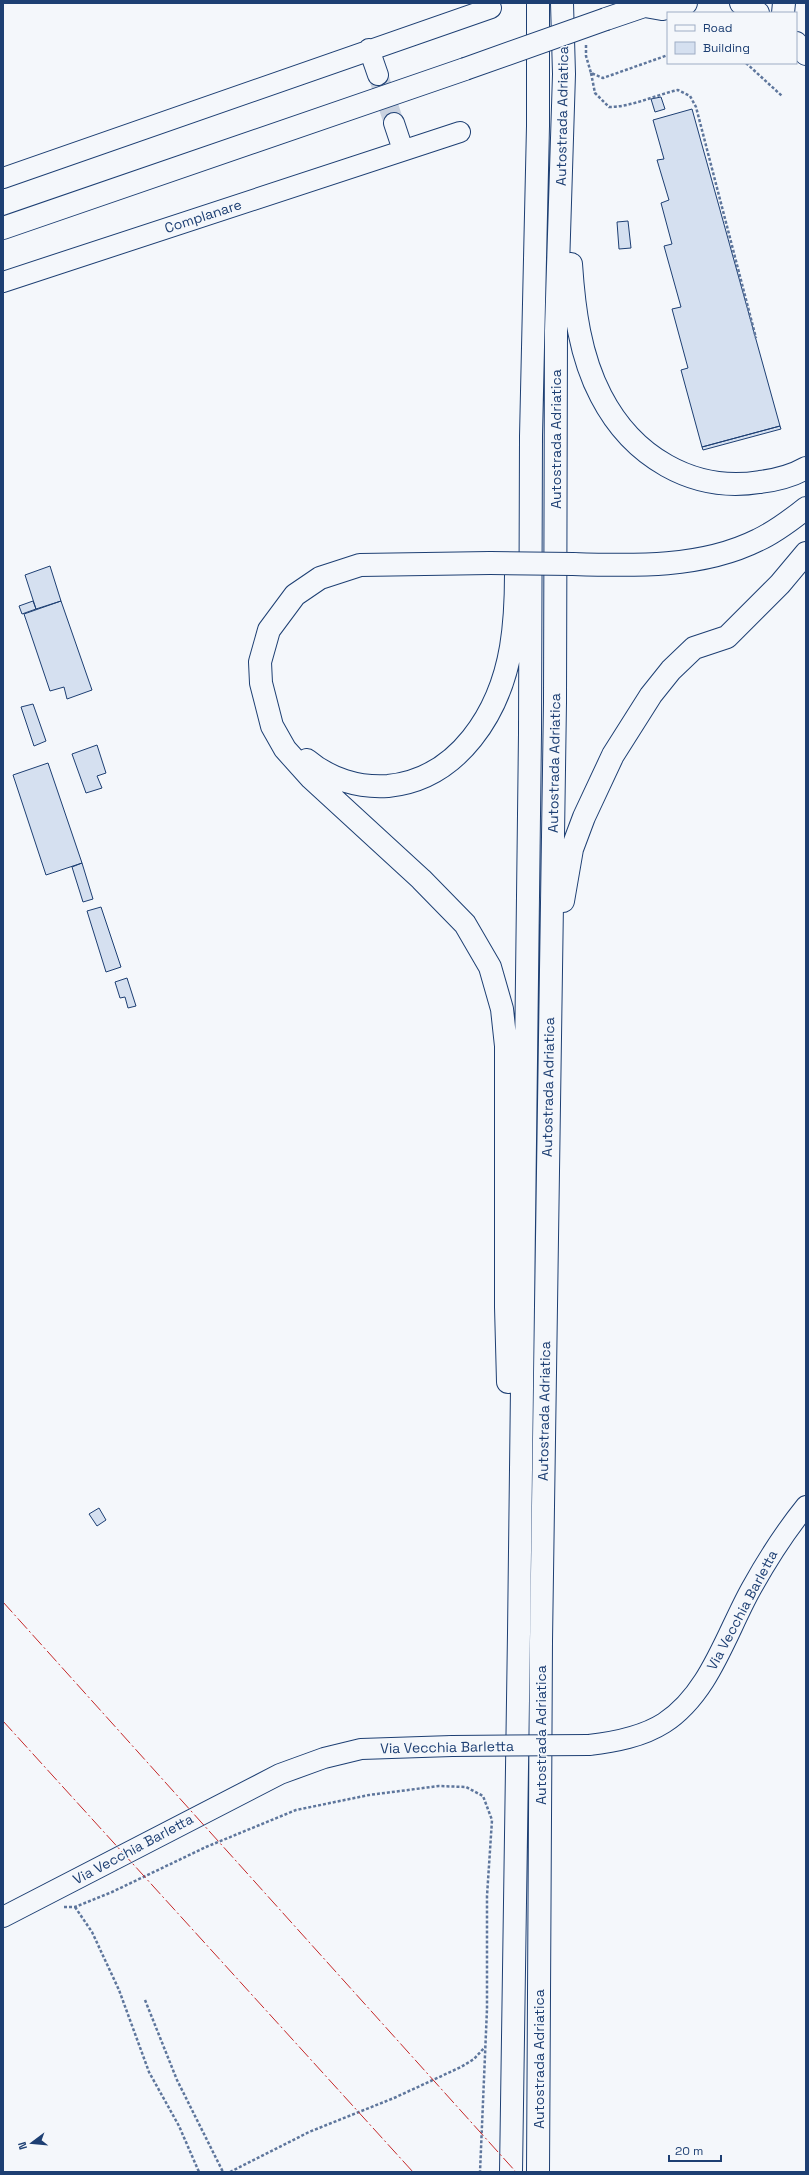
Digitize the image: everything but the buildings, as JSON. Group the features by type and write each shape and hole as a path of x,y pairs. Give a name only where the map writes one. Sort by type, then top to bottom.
{"main road":[{"name":"Autostrada Adriatica","path":"511,2172 520,1633 530,725 531,436 538,126 538,3"},
{"name":"Autostrada Adriatica","path":"538,2172 541,1641 546,1212 555,702 556,331 564,74 562,3"},
{"path":"3,228 649,4 662,9 686,3"},
{"path":"741,3 756,12"},
{"path":"797,44 806,54"},
{"path":"564,74 569,232 575,309 583,346 593,377 601,396 612,415 623,429 645,451 677,471 692,478 726,485 746,485 776,480 806,468"},
{"path":"262,695 280,730 291,746 310,763 338,780 357,785 379,787 401,785 422,779 442,767 459,754 475,737 497,697 511,646 516,596 520,320 538,126"},
{"path":"520,1633 506,1307 506,1046 502,1009 490,966 465,924 372,833 311,778 285,749 272,726 262,695 260,662 269,630 295,595 320,578 360,565 490,563 659,564 692,560 726,552 758,540 788,522 806,508"},
{"path":"546,1212 561,930 566,878 572,849 584,817 613,755 631,723 671,670 694,648 727,637 780,584 806,553"}],"street":[{"path":"3,178 369,49 491,8"},
{"path":"369,49 378,75"},
{"path":"394,123 403,150"},
{"name":"Complanare","path":"3,282 460,132"},
{"name":"Via Vecchia Barletta","path":"3,1917 280,1774 324,1758 361,1749 589,1744 628,1738 664,1723 677,1713 707,1676 751,1590 792,1523 806,1506"}],"path":[{"path":"586,41 586,56 595,93 608,107 622,107 660,94 678,90 690,96 696,107 756,338"},
{"path":"591,73 603,78 667,55"},
{"path":"747,64 782,96"},
{"path":"34,1901 66,1908 75,1907 226,1838 296,1810 370,1795 432,1787 466,1787 483,1796 492,1820 487,1896 486,2046 480,2172"},
{"path":"75,1907 92,1932 119,1990 149,2072 179,2126 199,2172"},
{"path":"145,2000 177,2080 223,2172"},
{"path":"230,2172 309,2132 394,2098 460,2067 474,2059 486,2046"}],"tunnel":[{"path":"378,75 394,123"}],"power":[{"path":"3,1602 516,2172"},
{"path":"3,1721 413,2172"}]}
